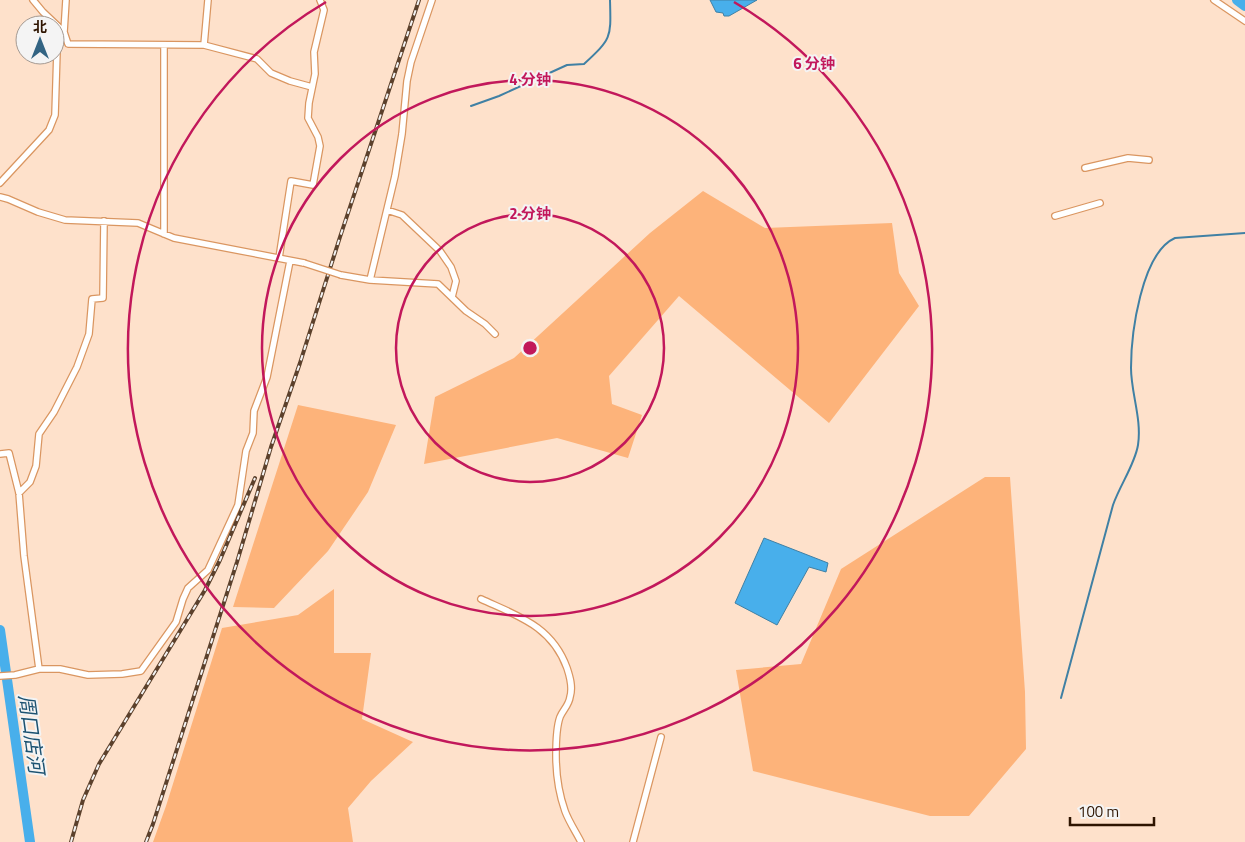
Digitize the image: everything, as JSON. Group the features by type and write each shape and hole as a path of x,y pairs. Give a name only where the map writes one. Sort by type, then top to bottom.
{"street":[{"path":"33,0 45,15"},
{"path":"65,16 66,0"},
{"path":"204,45 208,0"},
{"path":"279,258 291,181 313,185 320,146 318,137 308,118 315,74 314,52 324,10 320,0"},
{"path":"370,280 387,210 402,134 407,81 411,62 432,0"},
{"path":"1214,0 1245,21"},
{"path":"65,35 68,44 204,45 257,59 271,73 312,87"},
{"path":"164,46 164,234"},
{"path":"0,183 49,130 55,115 57,65"},
{"path":"1085,168 1128,158 1149,160"},
{"path":"0,197 65,220 138,223 174,238 304,263 341,275 370,280 438,284 466,311 485,324 495,334"},
{"path":"1055,216 1100,203"},
{"path":"387,210 402,215 440,251 451,267 456,280 452,297"},
{"path":"18,493 30,482 36,466 39,434 54,412 77,367 88,334 92,299 103,298 104,221"},
{"path":"0,676 16,675 39,669 60,668 88,675 122,674 141,671 176,622 188,588 208,570 238,505 246,451 253,433 254,411 267,377 290,261"},
{"path":"0,454 9,453 18,493 24,556 39,669"},
{"path":"481,599 519,616 541,629 553,641 564,658 572,689 570,700 560,718 556,744 557,776 565,812 581,842"},
{"path":"633,842 661,737"}],"shaded area":[{"path":"703,191 765,228 892,223 899,273 919,306 829,423 679,296 609,376 612,404 642,415 628,458 557,438 424,464 435,397 514,358 650,233"},
{"path":"298,405 396,425 368,492 328,551 274,608 233,607"},
{"path":"985,477 1010,477 1025,692 1026,749 969,816 930,816 753,771 736,670 801,664 841,569"},
{"path":"334,589 334,653 371,653 362,719 413,742 371,781 348,808 353,842 153,842 222,628 298,615"}],"water":[{"path":"710,0 757,0 729,16 724,16 723,13 716,12"},
{"path":"764,538 828,563 826,572 809,567 777,625 735,603"}],"waterway":[{"path":"471,106 499,96 567,65 584,64 600,48 608,36 610,30 610,0"},
{"path":"1237,0 1245,6"},
{"path":"1061,698 1113,505 1134,460 1138,445 1139,426 1131,377 1131,354 1136,316 1146,277 1163,247 1175,238 1245,233"},
{"name":"周口店河","path":"0,630 30,842"}],"railway":[{"path":"146,842 237,562 271,447 419,0"},
{"path":"71,842 83,800 99,764 205,590 255,478"}]}
